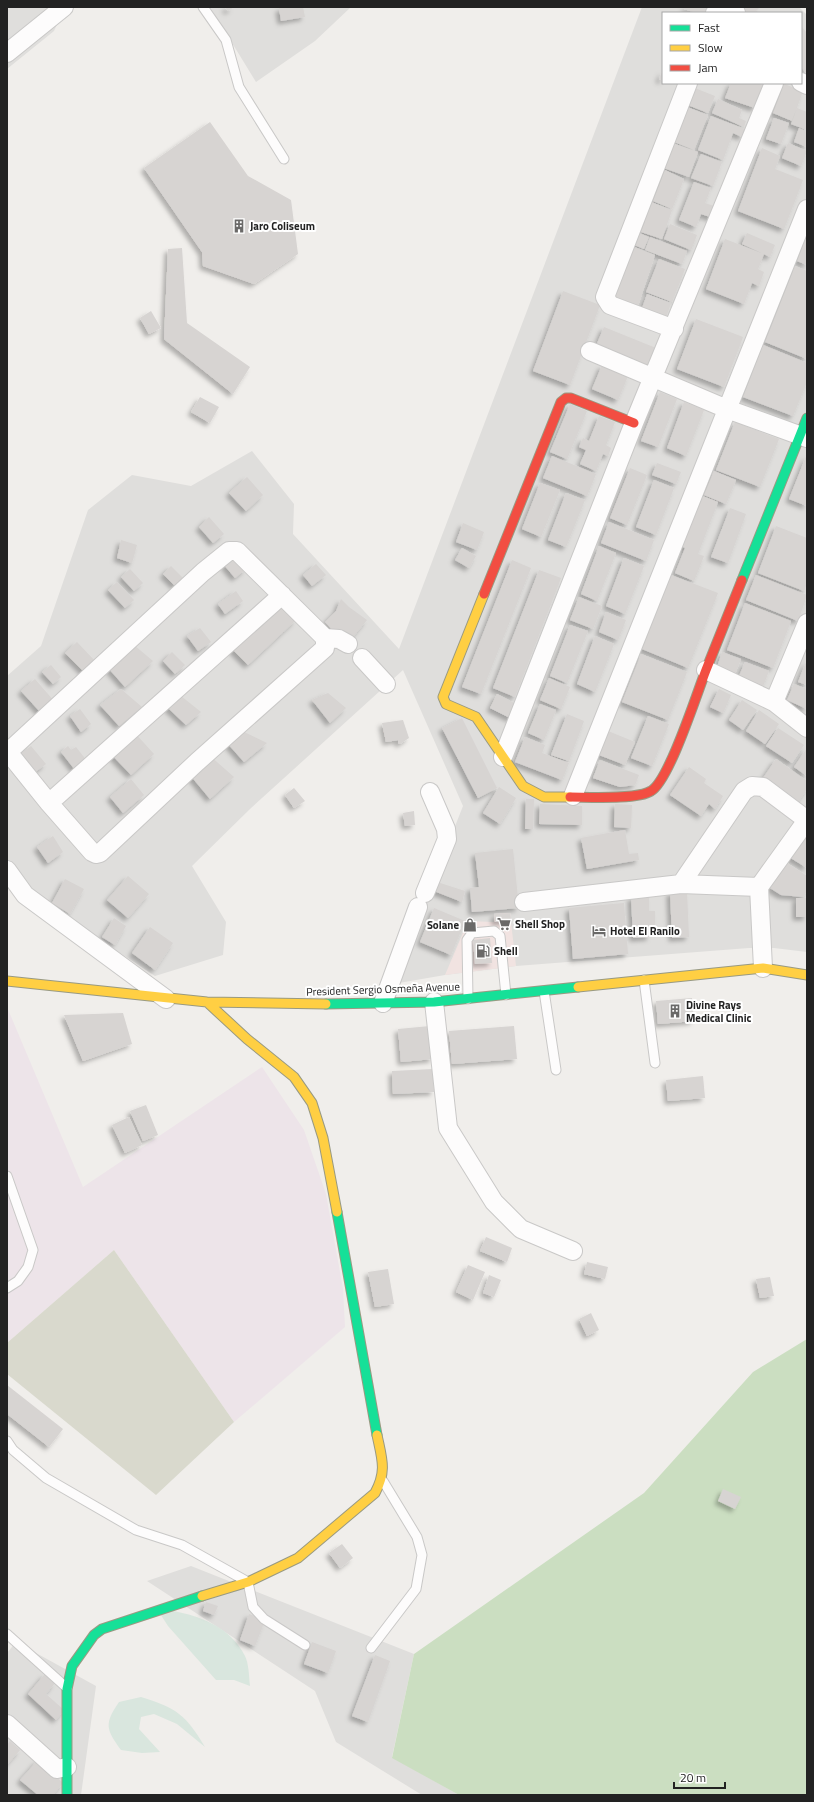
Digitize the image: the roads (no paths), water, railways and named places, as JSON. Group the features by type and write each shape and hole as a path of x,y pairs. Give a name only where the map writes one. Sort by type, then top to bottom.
{"street":[{"path":"7,53 64,7"},
{"path":"717,12 727,8 734,12"},
{"path":"674,329 610,305 605,297 688,84"},
{"path":"504,757 634,423 774,84"},
{"path":"573,796 807,208"},
{"path":"590,351 727,409 804,437"},
{"path":"634,423 571,398 566,398 561,402 443,697 446,704 476,717 523,786 544,797 609,797 644,794 652,791 660,783 682,736 706,670 804,437 807,418"},
{"path":"325,638 325,648 197,762 100,853 96,854 92,852 8,753 228,551 237,551 325,638 339,639 348,644"},
{"path":"49,803 282,595"},
{"path":"774,702 807,624"},
{"path":"362,658 386,684"},
{"path":"706,670 774,702 807,728"},
{"path":"681,884 744,791 752,786 763,787 807,820 759,887 763,968"},
{"path":"383,1003 447,839 446,830 430,792"},
{"path":"7,870 25,895 166,999"},
{"path":"524,902 681,884 759,887"},
{"name":"President Sergio Osmeña Avenue","path":"7,981 166,999 207,1002 383,1003 434,1002 468,999 763,968 807,975"},
{"path":"68,1795 67,1688 72,1666 86,1645 102,1628 248,1582 298,1558 375,1493 382,1480 383,1465 323,1138 312,1103 294,1077 247,1039 207,1002"},
{"path":"434,1002 448,1128 494,1202 516,1224 524,1231 573,1251"},
{"path":"7,1724 57,1769 67,1767"}],"lane":[{"path":"204,7 226,40 239,87 284,158"},
{"path":"468,999 467,940 472,933 494,931 500,936 506,995"},
{"path":"644,980 655,1063"},
{"path":"544,991 556,1070"},
{"path":"7,1176 33,1250 28,1267 18,1282 7,1288"},
{"path":"7,1441 13,1450 46,1478 136,1530 182,1545 248,1582 253,1607 264,1619 305,1645"},
{"path":"371,1648 416,1589 422,1555 417,1537 382,1480"},
{"path":"7,1634 67,1688"}],"place":[{"name":"Jaro Coliseum","path":"239,226"},
{"name":"Shell Shop","path":"504,924"},
{"name":"Solane","path":"470,925"},
{"name":"Hotel El Ranilo","path":"599,931"},
{"name":"Shell","path":"483,951"},
{"name":"Divine Rays Medical Clinic","path":"675,1011"}]}
